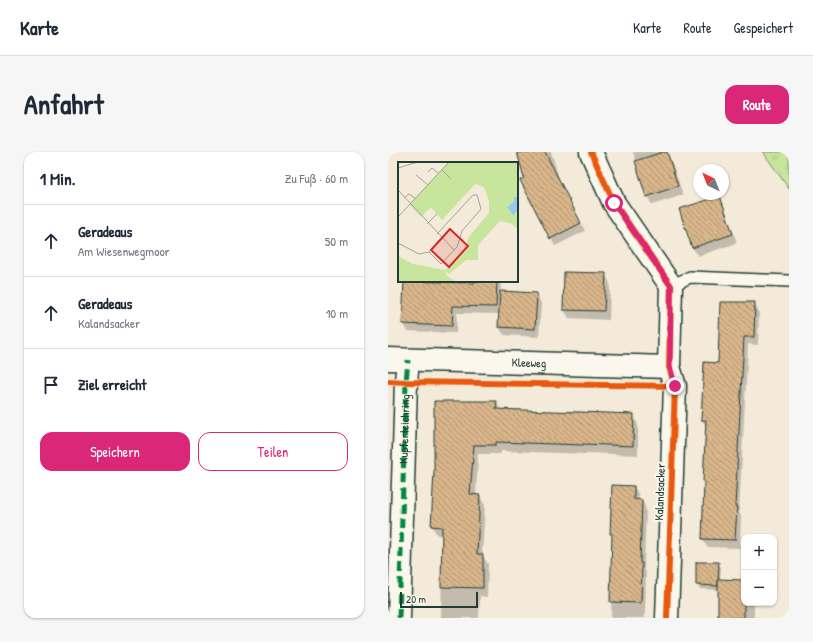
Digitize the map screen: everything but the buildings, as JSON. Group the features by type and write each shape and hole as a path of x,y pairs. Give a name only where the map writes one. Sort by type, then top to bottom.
{"street":[{"path":"591,152 614,203 671,286"},
{"name":"Kalandsacker","path":"667,618 675,386 670,367 671,286"},
{"name":"Kleeweg","path":"398,360 670,367"},
{"name":"Kupferteichring","path":"398,360 406,398 398,618"}],"lane":[{"path":"671,286 690,277 789,281"}],"green space":[{"path":"763,152 789,152 789,189"}],"marked path":[{"path":"399,618 406,382 408,360"}],"cycle path":[{"path":"591,152 614,203 671,286 669,367 675,386 667,618"},
{"path":"388,381 675,386"}],"route":[{"path":"614,203 671,286 670,367 675,386"}]}
